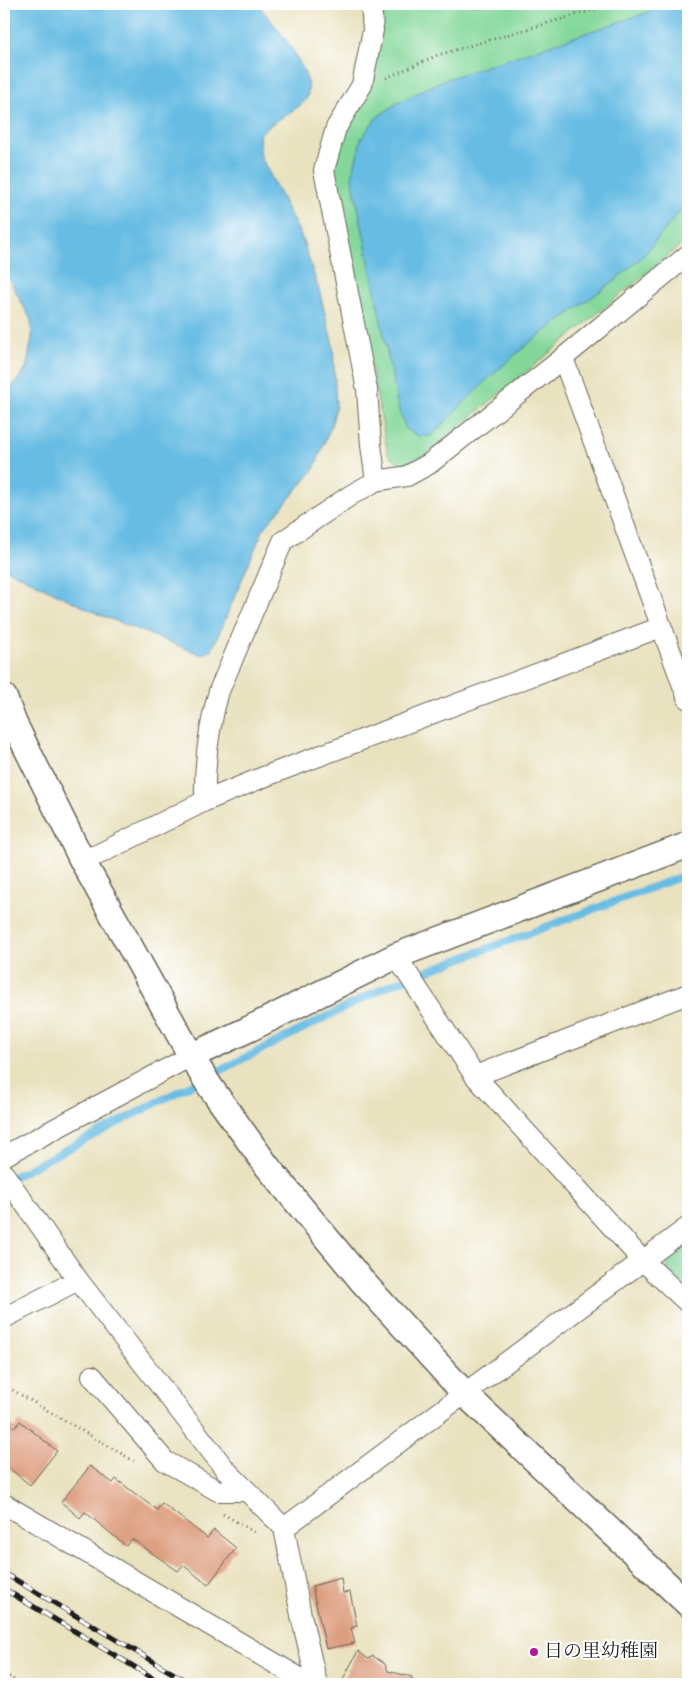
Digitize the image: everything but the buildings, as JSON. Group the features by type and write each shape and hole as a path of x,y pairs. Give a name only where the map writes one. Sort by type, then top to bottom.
{"street":[{"path":"371,4 372,30 362,85 336,128 324,170 367,390 376,481"},
{"path":"205,801 204,779 213,713 219,691 283,541 351,495 376,481 407,476 429,464 563,358 688,255"},
{"path":"563,358 688,699"},
{"path":"82,860 99,854 205,801 266,776 661,627"},
{"path":"4,697 9,725 193,1059 211,1088 267,1166 356,1274 465,1394 688,1604"},
{"path":"4,1156 249,1030 405,970 688,845"},
{"path":"405,970 475,1076 643,1261 688,1303"},
{"path":"475,1076 688,994"},
{"path":"8,1180 78,1280 225,1469 284,1528 317,1684"},
{"path":"284,1528 688,1227"},
{"path":"4,1318 78,1280"},
{"path":"92,1376 164,1461 218,1491 247,1491"},
{"path":"4,1504 310,1684"}],"path":[{"path":"362,85 375,84 438,55 613,4"},
{"path":"4,1676 12,1677 16,1684"}],"green space":[{"path":"380,4 688,4 688,239 425,455 401,465 388,454 333,168 343,137 370,83"},
{"path":"688,1240 688,1289 668,1270 666,1257"}],"water":[{"path":"4,4 257,4 294,52 307,81 308,93 303,103 259,135 261,157 302,238 319,290 333,345 336,407 331,426 314,469 263,530 212,650 202,655 98,614 4,568 4,397 26,369 32,338 31,320 4,270"},
{"path":"666,4 688,4 688,204 644,255 614,281 530,342 491,376 432,435 420,437 406,429 399,411 352,177 361,139 376,118 399,102 441,81 646,13"}],"waterway":[{"path":"9,1179 390,985 688,874"}],"railway":[{"path":"4,1573 191,1684"},
{"path":"4,1589 163,1684"}],"place":[{"name":"日の里幼稚園","path":"534,1652"}]}
